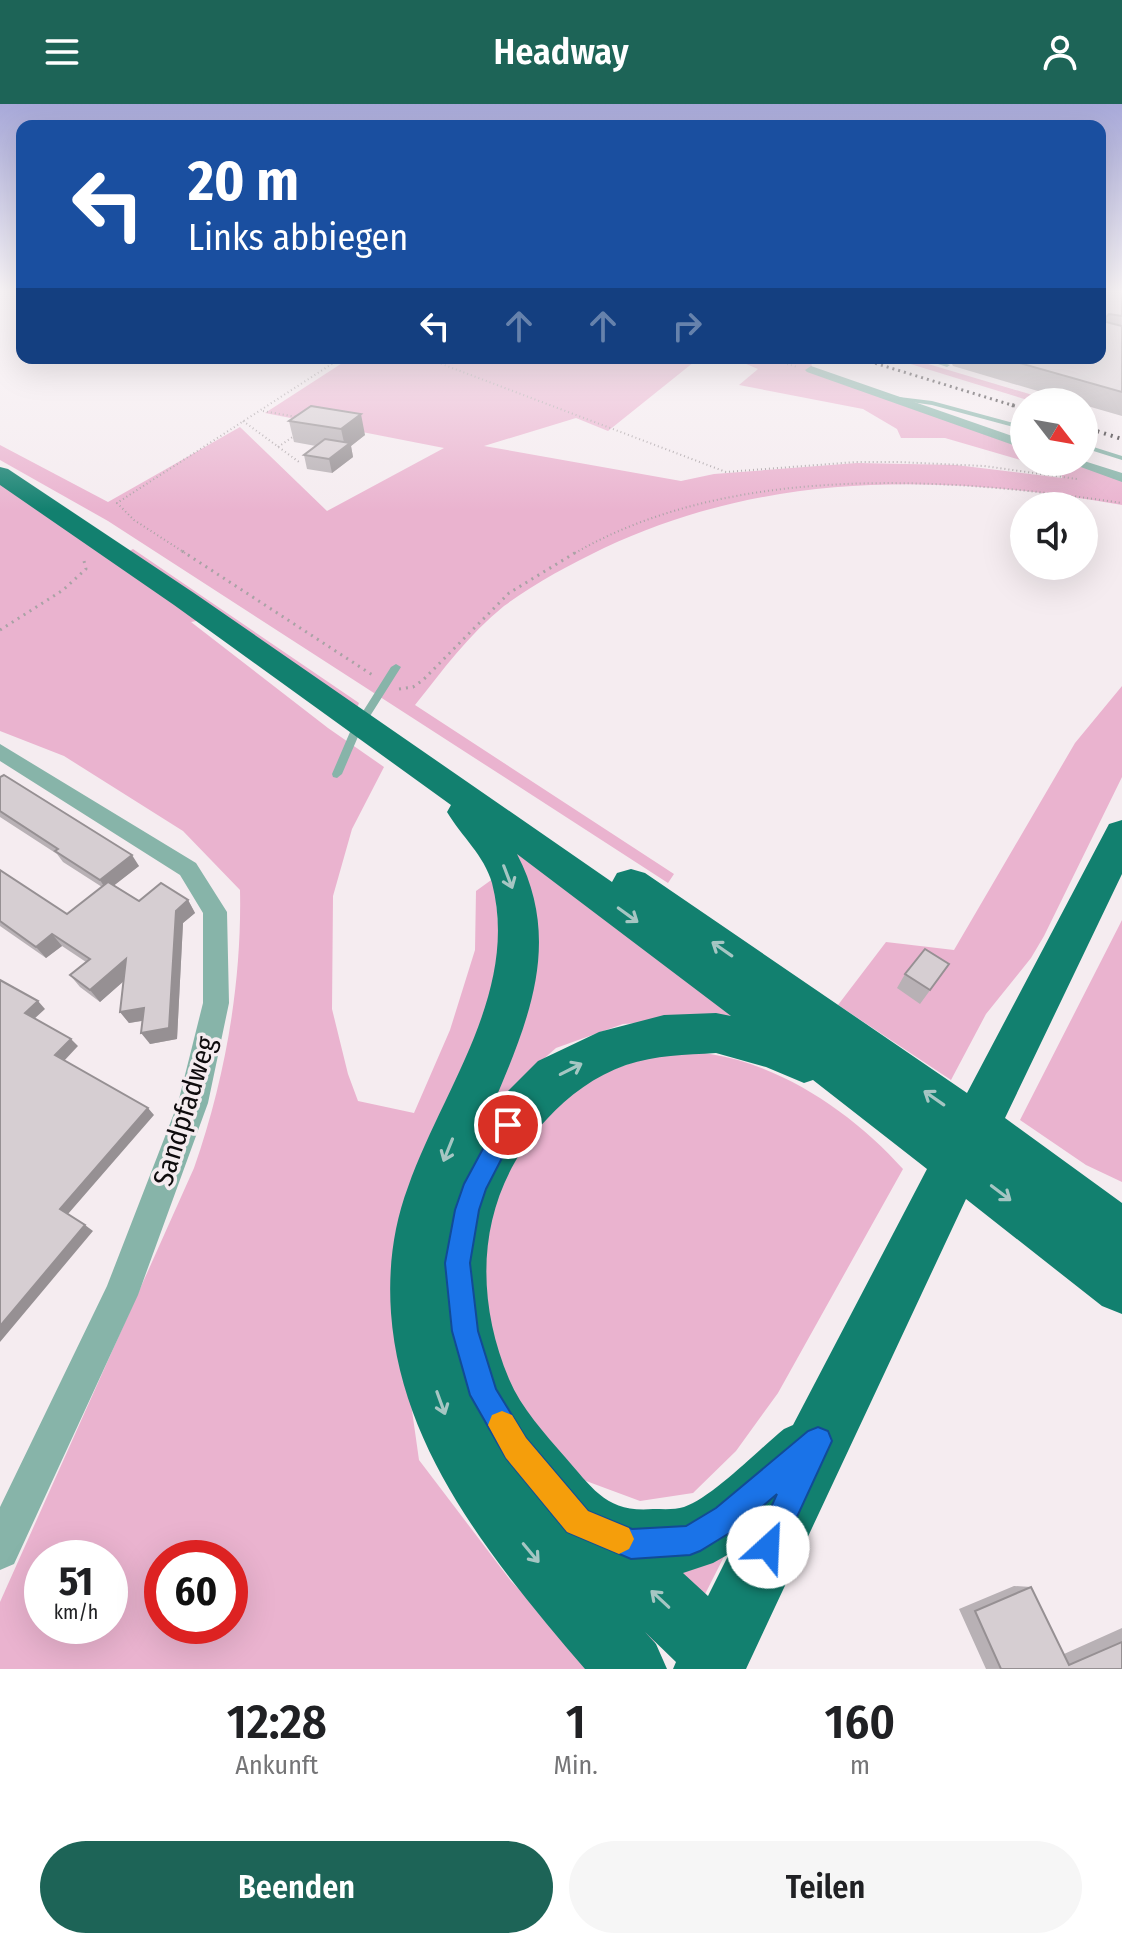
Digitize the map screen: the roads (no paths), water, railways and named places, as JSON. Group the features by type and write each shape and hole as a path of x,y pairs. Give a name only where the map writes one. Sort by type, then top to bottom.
{"main road":[{"path":"0,468 131,545 244,618 556,831 998,1143 1122,1236"},
{"path":"0,474 213,618 429,770 872,1095 1122,1286"},
{"path":"429,770 490,840 510,878 516,899 519,946 513,988 499,1034 433,1189 419,1256 425,1353 443,1410 486,1490 525,1548 631,1669"},
{"path":"872,1095 774,1048 716,1033 664,1035 615,1047 555,1077 508,1125 475,1184 467,1210 457,1263 465,1331 484,1395 516,1448 577,1521 713,1660 818,1441 1120,841"},
{"path":"998,1143 1122,1201"},
{"path":"577,1521 631,1544 690,1540 726,1519 818,1441"}],"street":[{"path":"811,370 1010,440"},
{"path":"1098,470 1122,478"},
{"name":"Sandpfadweg","path":"0,751 188,869 215,912 216,1003 193,1103 121,1295 0,1550"}],"lane":[{"path":"883,397 932,403 1010,424"},
{"path":"1098,450 1122,458"},
{"path":"337,774 365,713 396,667"}],"railway":[{"path":"881,365 1010,405"},
{"path":"1098,431 1122,439"}]}
